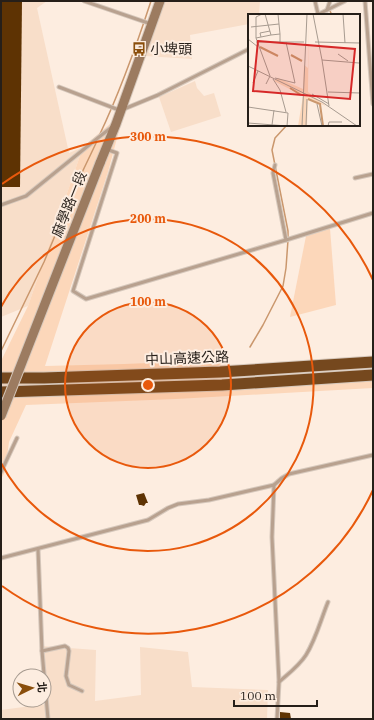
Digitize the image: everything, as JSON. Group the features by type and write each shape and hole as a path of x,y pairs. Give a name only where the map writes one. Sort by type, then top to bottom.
{"highway":[{"name":"中山高速公路","path":"1,378 220,372 373,362"},
{"name":"中山高速公路","path":"1,392 222,385 373,375"}],"main road":[{"name":"麻學路一段","path":"1,416 116,124 149,23 160,1"}],"lane":[{"path":"84,1 149,23"},
{"path":"315,1 318,14"},
{"path":"327,10 330,1"},
{"path":"320,14 345,1"},
{"path":"365,1 373,104"},
{"path":"59,87 121,110 158,95 248,50"},
{"path":"1,205 26,196 116,124"},
{"path":"106,149 117,153 73,291 86,299 373,213"},
{"path":"275,165 273,173 286,240"},
{"path":"355,178 373,174"},
{"path":"1,472 17,438"},
{"path":"1,558 148,520 178,504 209,500 274,485 289,474 373,455"},
{"path":"274,485 272,537 279,682 276,719"},
{"path":"38,549 42,651 48,719"},
{"path":"279,682 306,656 328,602"},
{"path":"42,651 65,646 68,648 69,651 66,676 69,685 82,691"}],"shaded area":[{"path":"1,1 47,1 37,8 69,153 83,147 28,306 1,317"},
{"path":"162,1 260,1 259,14 248,14 248,24 190,35 192,59 145,56"},
{"path":"195,81 197,88 204,96 214,93 221,116 171,132 159,97"},
{"path":"124,112 108,172 45,366 224,360 197,388 373,378 373,388 176,399 26,405 9,442 5,472 1,479 1,361 28,306 83,147"},
{"path":"330,228 336,305 290,317 306,236"},
{"path":"42,646 96,650 95,701 141,695 140,647 188,652 192,687 268,690 267,719 1,719 1,710 16,708 52,708 52,668 44,668"}],"building":[{"path":"1,1 22,1 20,187 1,187"},
{"path":"144,493 148,503 144,506 139,505 136,495"},
{"path":"280,712 290,713 291,719 280,719"}],"waterway":[{"path":"99,136 114,103 140,35 151,1"},
{"path":"329,9 330,14"},
{"path":"250,347 283,286 286,268 288,231 272,150 275,138 286,126"},
{"path":"1,351 44,262 77,183 98,139"}],"place":[{"name":"小埤頭","path":"139,49"}]}
